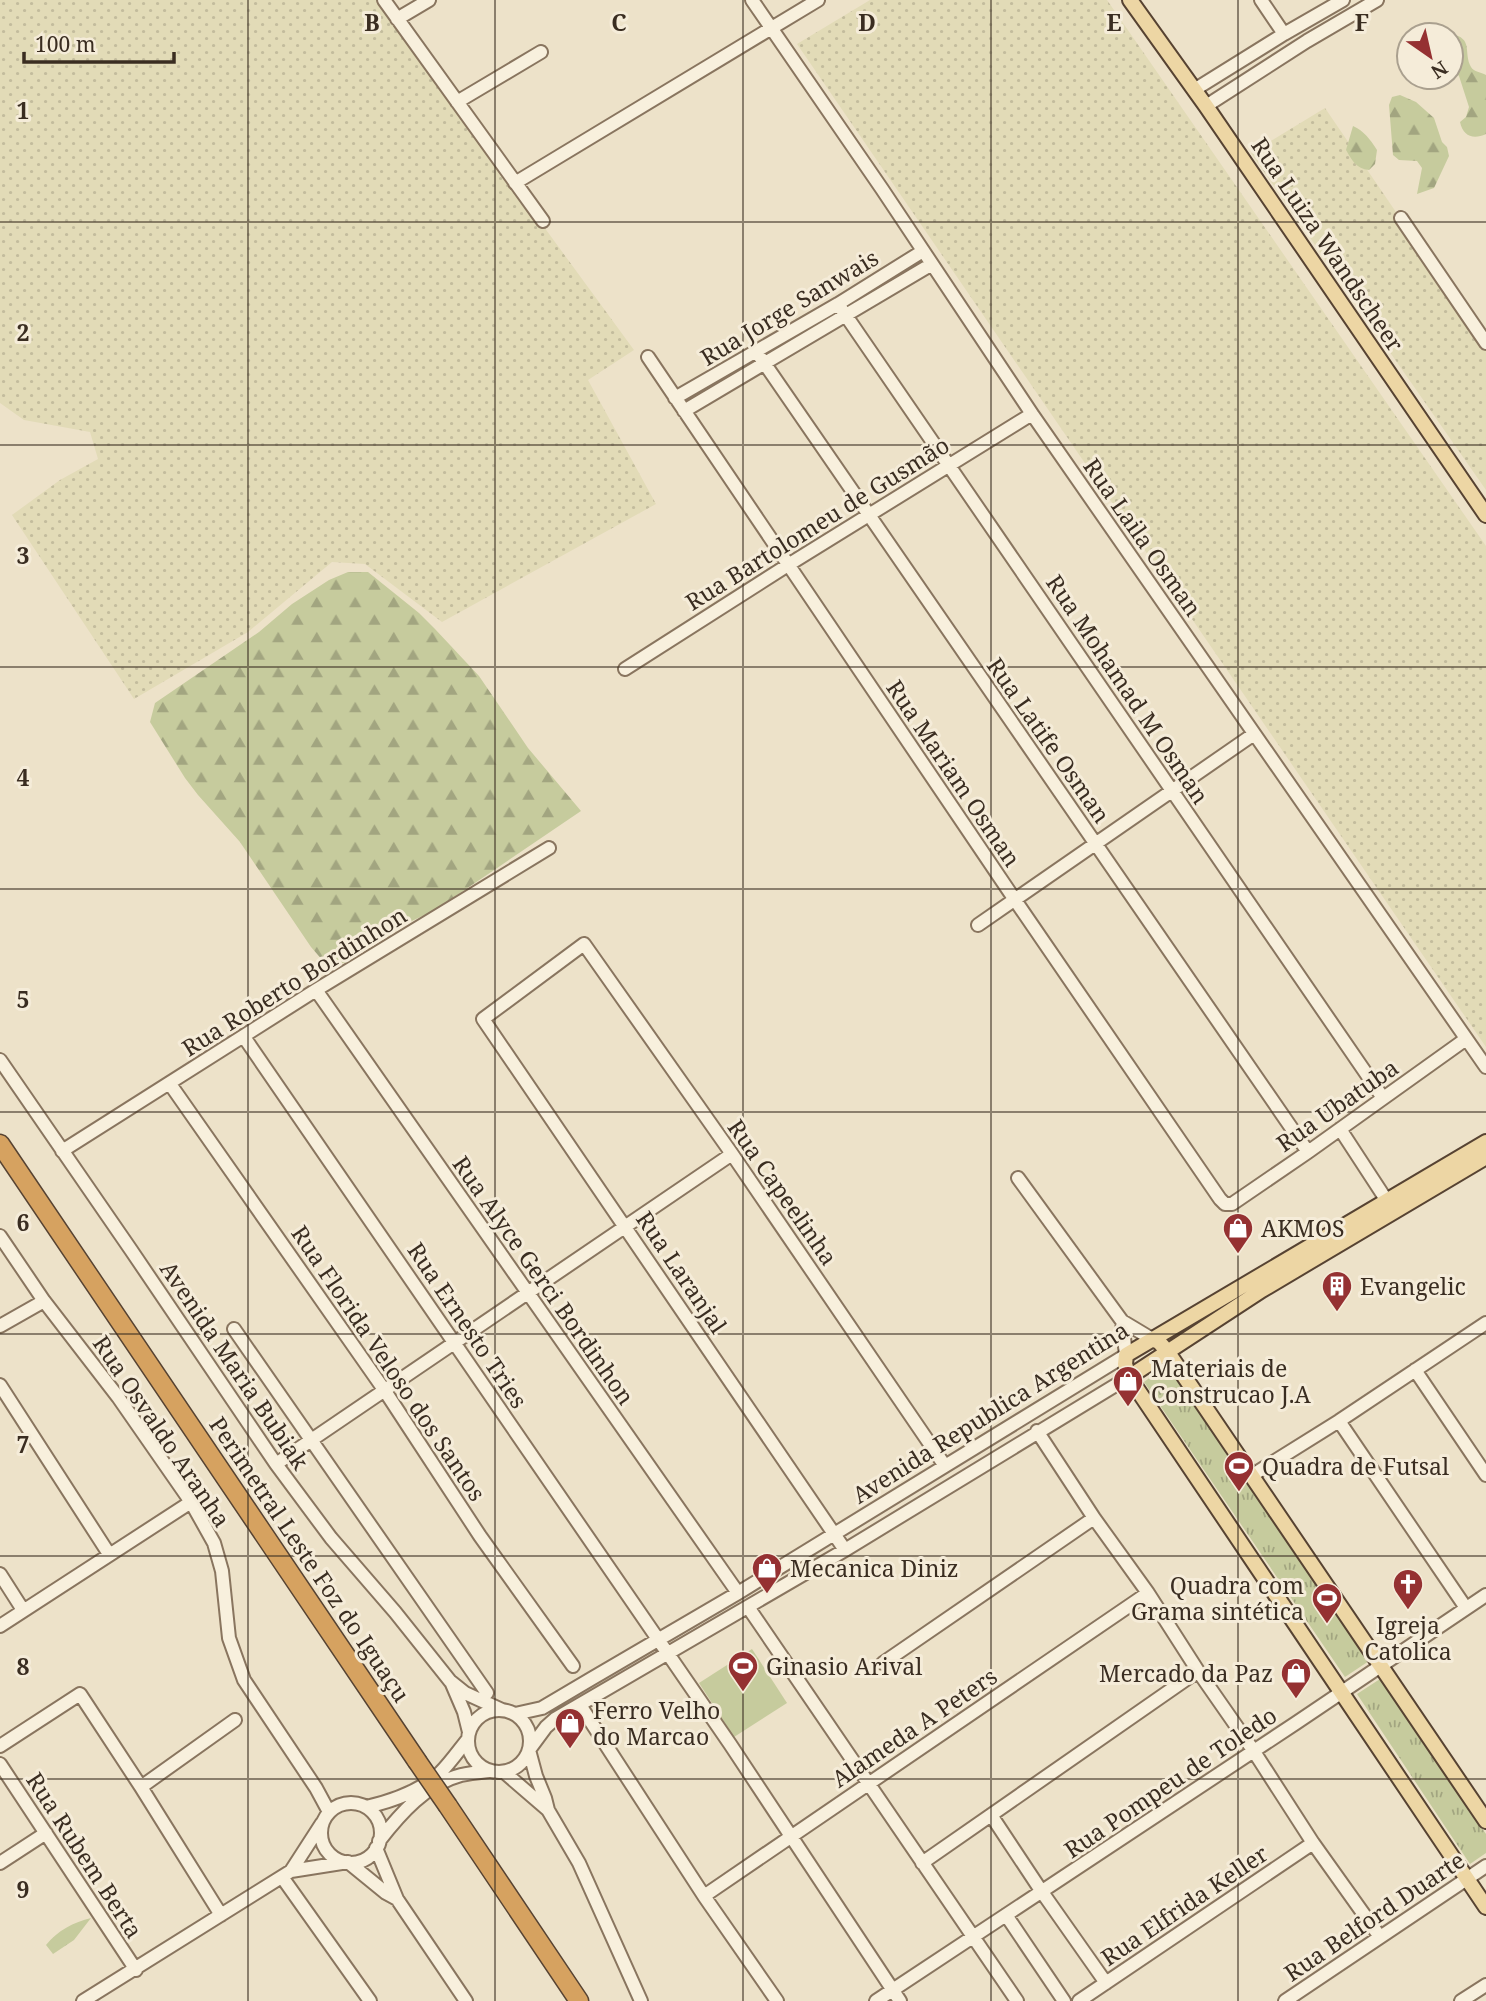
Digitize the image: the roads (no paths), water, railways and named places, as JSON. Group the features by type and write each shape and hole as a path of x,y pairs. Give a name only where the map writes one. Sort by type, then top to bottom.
{"highway":[{"name":"Perimetral Leste Foz do Iguaçu","path":"0,1144 579,2001"}],"main road":[{"name":"Rua Luiza Wandscheer","path":"1130,0 1206,106 1486,515"},
{"name":"Avenida Republica Argentina","path":"1126,1355 1486,1142"},
{"name":"Avenida Republica Argentina","path":"1129,1377 1262,1290 1486,1157"},
{"path":"1152,1339 1167,1351 1486,1821"},
{"path":"1126,1355 1129,1377 1486,1907"}],"street":[{"path":"384,0 542,221"},
{"path":"397,19 429,0"},
{"name":"Rua Laila Osman","path":"752,0 1032,414 1486,1067"},
{"path":"515,183 818,0"},
{"path":"1261,0 1284,34"},
{"path":"1194,90 1343,0"},
{"path":"1206,106 1377,0"},
{"path":"457,102 541,51"},
{"path":"1401,218 1486,343"},
{"name":"Rua Jorge Sanwais","path":"675,398 838,304 923,251"},
{"name":"Rua Jorge Sanwais","path":"684,411 932,264"},
{"name":"Rua Mohamad M Osman","path":"838,304 1383,1098"},
{"name":"Rua Latife Osman","path":"756,351 1308,1152"},
{"name":"Rua Mariam Osman","path":"648,357 1220,1199 1225,1204 1232,1204"},
{"name":"Rua Bartolomeu de Gusmão","path":"625,668 1032,414"},
{"path":"978,925 1254,734"},
{"name":"Rua Roberto Bordinhon","path":"62,1151 316,990 549,848"},
{"name":"Rua Capeelinha","path":"483,1019 584,944 732,1154 945,1466"},
{"name":"Rua Alyce Gerci Bordinhon","path":"316,990 738,1593"},
{"name":"Rua Laranjal","path":"483,1019 845,1550"},
{"name":"Rua Ernesto Tries","path":"244,1037 456,1343 792,1837 900,2001"},
{"name":"Rua Ubatuba","path":"1232,1204 1466,1039"},
{"name":"Avenida Maria Bubiak","path":"0,1060 276,1464 331,1538 450,1681 464,1712 468,1735"},
{"name":"Rua Florida Veloso dos Santos","path":"170,1084 386,1391 480,1536 573,1667"},
{"path":"1340,1129 1387,1201"},
{"path":"276,1464 732,1154"},
{"path":"1018,1178 1122,1321 1152,1339"},
{"name":"Rua Osvaldo Aranha","path":"0,1237 44,1301 118,1397 191,1502 214,1543 222,1570 229,1638 244,1680 316,1788 326,1818"},
{"path":"0,1326 44,1301"},
{"path":"1122,1321 1126,1355"},
{"path":"1251,1476 1486,1323"},
{"path":"233,1329 487,1693"},
{"name":"Avenida Republica Argentina","path":"515,1714 542,1708 738,1593 1126,1355"},
{"path":"1415,1370 1486,1475"},
{"name":"Avenida Republica Argentina","path":"529,1750 545,1727 580,1705 845,1550 1129,1377"},
{"path":"0,1385 109,1554"},
{"path":"1339,1421 1466,1608"},
{"path":"1037,1431 1313,1843 1380,1937"},
{"path":"0,1626 191,1502"},
{"path":"883,1663 1094,1518"},
{"path":"0,1574 23,1610"},
{"name":"Alameda A Peters","path":"704,1896 1148,1593"},
{"name":"Rua Pompeu de Toledo","path":"876,2001 1486,1595"},
{"path":"748,1606 1017,2001"},
{"path":"922,1863 1198,1671"},
{"name":"Avenida Maria Bubiak","path":"450,1681 466,1693 502,1710"},
{"path":"0,1746 80,1694 221,1915"},
{"path":"580,1705 704,1896 778,2001"},
{"path":"366,1807 388,1802 413,1791 440,1773 468,1735 472,1725 482,1715 502,1710 515,1714 529,1730 529,1750 548,1810 579,1864 640,2001"},
{"path":"141,1787 235,1720"},
{"path":"468,1735 468,1746 473,1759 490,1771"},
{"path":"83,2001 287,1874 354,1862 367,1857 404,1811 434,1788 463,1774 504,1772 517,1767 529,1750"},
{"name":"Rua Rubem Berta","path":"0,1764 136,1970"},
{"path":"504,1772 548,1810"},
{"path":"287,1874 334,1808 347,1803 366,1807 378,1822 380,1829 377,1845 397,1899 466,2001"},
{"path":"991,1815 1106,1983"},
{"path":"326,1818 321,1837 326,1849 335,1858 348,1862 397,1899"},
{"path":"0,1863 46,1833"},
{"name":"Rua Elfrida Keller","path":"1079,2001 1313,1843"},
{"name":"Rua Belford Duarte","path":"1285,2001 1486,1866"},
{"path":"287,1874 370,2001"},
{"path":"1006,1916 1064,2001"},
{"path":"1461,2001 1486,1984"}],"place":[{"name":"AKMOS","path":"1238,1255"},
{"name":"Evangelic","path":"1337,1313"},
{"name":"Materiais de Construcao J.A","path":"1128,1408"},
{"name":"Quadra de Futsal","path":"1239,1493"},
{"name":"Mecanica Diniz","path":"767,1595"},
{"name":"Igreja Catolica","path":"1408,1611"},
{"name":"Quadra com Grama sintética","path":"1327,1625"},
{"name":"Ginasio Arival","path":"743,1693"},
{"name":"Mercado da Paz","path":"1296,1700"},
{"name":"Ferro Velho do Marcao","path":"570,1750"}]}
